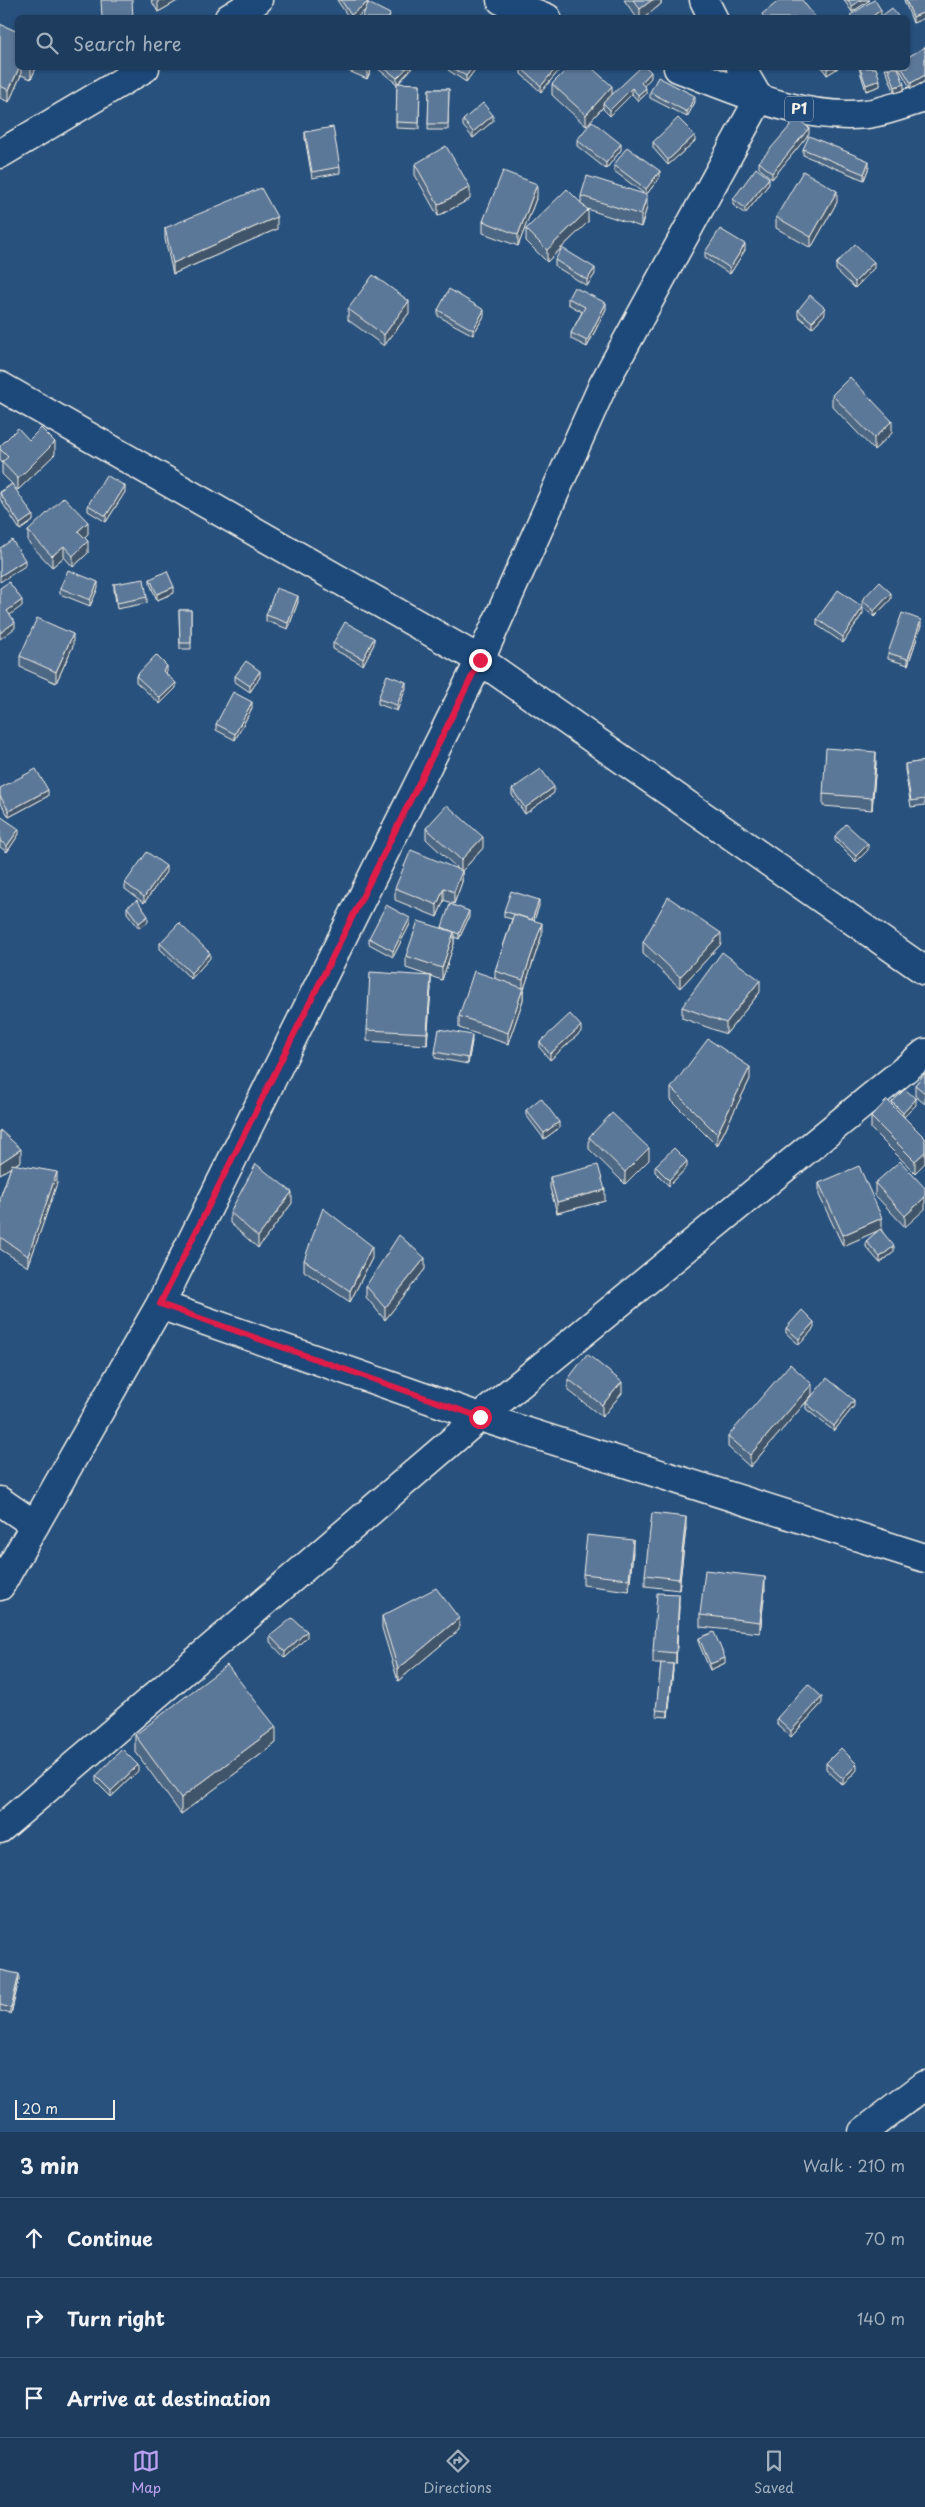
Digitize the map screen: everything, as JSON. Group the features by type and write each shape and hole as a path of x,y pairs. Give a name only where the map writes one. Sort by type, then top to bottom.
{"street":[{"path":"234,15 258,0"},
{"path":"501,0 539,15"},
{"path":"704,0 712,15"},
{"path":"0,154 142,70"},
{"name":"P1","path":"683,70 759,99 814,112 866,114 925,98"},
{"path":"0,1586 160,1304 480,660 603,386 759,99 742,70"},
{"path":"0,386 480,660 925,971"},
{"path":"0,1829 480,1417 925,1054"},
{"path":"160,1304 480,1417 925,1558"},
{"path":"0,1501 35,1525"},
{"path":"864,2132 925,2085"}],"building":[{"path":"101,0 132,0 133,15 102,15"},
{"path":"341,0 366,0 368,2 351,15"},
{"path":"633,0 652,0 640,9"},
{"path":"780,0 802,0 814,15 762,15"},
{"path":"848,0 861,0 852,6"},
{"path":"874,0 881,10 874,15 850,15"},
{"path":"906,0 925,0 925,12 913,17"},
{"path":"368,3 390,14 390,15 363,15"},
{"path":"892,8 897,15 883,15"},
{"path":"0,24 15,31 15,70 18,70 9,90 0,86"},
{"path":"925,47 925,75 911,83 903,70 910,70 910,56"},
{"path":"387,70 405,70 397,78"},
{"path":"456,70 470,70 466,76"},
{"path":"523,70 554,70 541,86"},
{"path":"566,70 594,70 612,86 586,115 552,84"},
{"path":"638,70 649,70 651,72 641,83 646,88 638,95 632,88 610,110 603,103"},
{"path":"861,70 877,70 880,80 866,85"},
{"path":"889,70 899,70 904,84 895,87"},
{"path":"658,77 695,96 687,112 650,92"},
{"path":"397,83 420,84 419,123 396,122"},
{"path":"429,89 449,89 448,124 428,124"},
{"path":"483,103 493,115 473,132 463,120"},
{"path":"678,118 695,135 668,160 653,142"},
{"path":"797,118 809,128 772,173 759,162"},
{"path":"592,121 621,144 606,163 577,140"},
{"path":"333,127 340,167 312,172 305,132"},
{"path":"809,136 869,161 864,174 803,149"},
{"path":"446,146 470,187 438,205 415,164"},
{"path":"627,147 660,171 646,189 614,165"},
{"path":"756,168 769,178 745,208 733,199"},
{"path":"503,171 537,184 518,235 483,221"},
{"path":"803,171 837,191 811,237 776,217"},
{"path":"587,176 647,195 641,215 581,196"},
{"path":"261,188 277,217 173,263 165,228"},
{"path":"567,189 588,210 547,250 526,229"},
{"path":"720,229 745,244 730,268 705,252"},
{"path":"855,244 874,262 855,282 836,264"},
{"path":"562,248 595,268 587,280 555,260"},
{"path":"373,275 409,301 384,335 348,309"},
{"path":"574,287 606,303 587,341 571,333 585,307 568,298"},
{"path":"449,289 484,310 473,330 438,310"},
{"path":"810,295 825,308 812,322 798,310"},
{"path":"850,377 892,421 874,438 832,395"},
{"path":"18,428 29,440 41,428 55,442 18,479 2,462 8,457 0,449 0,446"},
{"path":"106,475 125,486 106,516 88,505"},
{"path":"12,484 33,515 20,524 0,493"},
{"path":"64,497 88,522 78,531 88,541 73,556 64,546 52,556 28,531"},
{"path":"12,540 25,560 0,576 0,548"},
{"path":"68,570 98,582 90,600 60,588"},
{"path":"167,571 174,587 157,594 150,579"},
{"path":"144,579 147,597 117,603 114,584"},
{"path":"9,582 22,600 7,611 15,622 0,633 0,588"},
{"path":"879,582 891,593 874,611 862,600"},
{"path":"276,588 298,596 288,623 266,615"},
{"path":"838,590 863,607 843,637 817,619"},
{"path":"179,610 191,610 191,643 180,643"},
{"path":"902,613 921,620 908,659 888,653"},
{"path":"37,618 73,634 56,672 20,656"},
{"path":"345,622 374,638 363,659 333,643"},
{"path":"156,655 167,666 163,671 176,683 160,698 136,676"},
{"path":"246,661 260,671 250,686 235,676"},
{"path":"387,675 406,682 397,705 378,699"},
{"path":"233,692 252,702 235,734 216,724"},
{"path":"826,748 876,752 872,798 823,794"},
{"path":"925,761 925,799 911,801 905,764"},
{"path":"36,769 48,790 9,811 0,796 0,788"},
{"path":"541,769 554,787 525,808 512,789"},
{"path":"447,805 483,837 461,860 426,828"},
{"path":"0,816 19,829 7,846 0,841"},
{"path":"846,824 868,844 856,856 835,836"},
{"path":"411,850 462,871 454,892 444,888 437,905 395,888"},
{"path":"147,852 166,866 144,897 125,883"},
{"path":"511,891 539,900 532,920 504,911"},
{"path":"668,897 721,933 680,977 643,942"},
{"path":"137,900 148,916 139,923 127,907"},
{"path":"450,904 469,911 459,934 442,927"},
{"path":"386,905 410,918 393,951 369,938"},
{"path":"514,914 542,923 523,980 495,971"},
{"path":"418,921 454,932 442,968 406,956"},
{"path":"179,923 210,953 191,973 160,943"},
{"path":"722,952 760,980 726,1023 682,1007"},
{"path":"474,971 523,988 508,1033 459,1016"},
{"path":"370,972 431,976 427,1033 367,1030"},
{"path":"570,1014 581,1026 550,1054 540,1042"},
{"path":"439,1029 472,1035 468,1058 435,1052"},
{"path":"708,1039 750,1067 717,1134 671,1088"},
{"path":"925,1073 925,1093 915,1085"},
{"path":"905,1089 916,1099 903,1113 892,1102"},
{"path":"541,1098 559,1122 544,1133 526,1110"},
{"path":"887,1100 925,1138 925,1152 915,1161 871,1117"},
{"path":"612,1113 649,1148 625,1172 589,1137"},
{"path":"0,1130 21,1149 0,1163"},
{"path":"674,1148 687,1161 669,1180 655,1166"},
{"path":"900,1161 925,1188 925,1197 905,1216 875,1183"},
{"path":"12,1164 57,1172 28,1256 0,1237 0,1198"},
{"path":"256,1164 292,1192 258,1237 230,1212"},
{"path":"598,1165 605,1190 557,1202 550,1177"},
{"path":"859,1166 882,1218 843,1235 819,1183"},
{"path":"323,1208 372,1246 350,1291 304,1260"},
{"path":"880,1229 894,1246 880,1257 866,1241"},
{"path":"399,1235 425,1258 385,1308 366,1286"},
{"path":"802,1310 814,1322 799,1339 786,1328"},
{"path":"587,1354 622,1382 602,1405 568,1379"},
{"path":"790,1364 812,1384 750,1455 728,1436"},
{"path":"827,1378 854,1400 834,1426 806,1403"},
{"path":"652,1513 686,1517 679,1579 645,1575"},
{"path":"587,1535 633,1540 629,1579 583,1574"},
{"path":"705,1570 765,1577 760,1622 700,1615"},
{"path":"436,1588 459,1618 398,1669 382,1616"},
{"path":"657,1593 679,1594 676,1653 653,1651"},
{"path":"292,1618 307,1631 285,1652 270,1636"},
{"path":"714,1632 725,1658 710,1664 699,1638"},
{"path":"661,1663 673,1664 668,1711 656,1710"},
{"path":"227,1665 276,1727 181,1798 135,1735"},
{"path":"808,1684 822,1697 791,1731 777,1718"},
{"path":"841,1748 857,1764 843,1779 826,1763"},
{"path":"122,1749 138,1765 111,1791 96,1776"},
{"path":"0,1970 19,1974 11,2008 0,2005"}],"route":[{"path":"480,660 160,1304 480,1417"}]}
